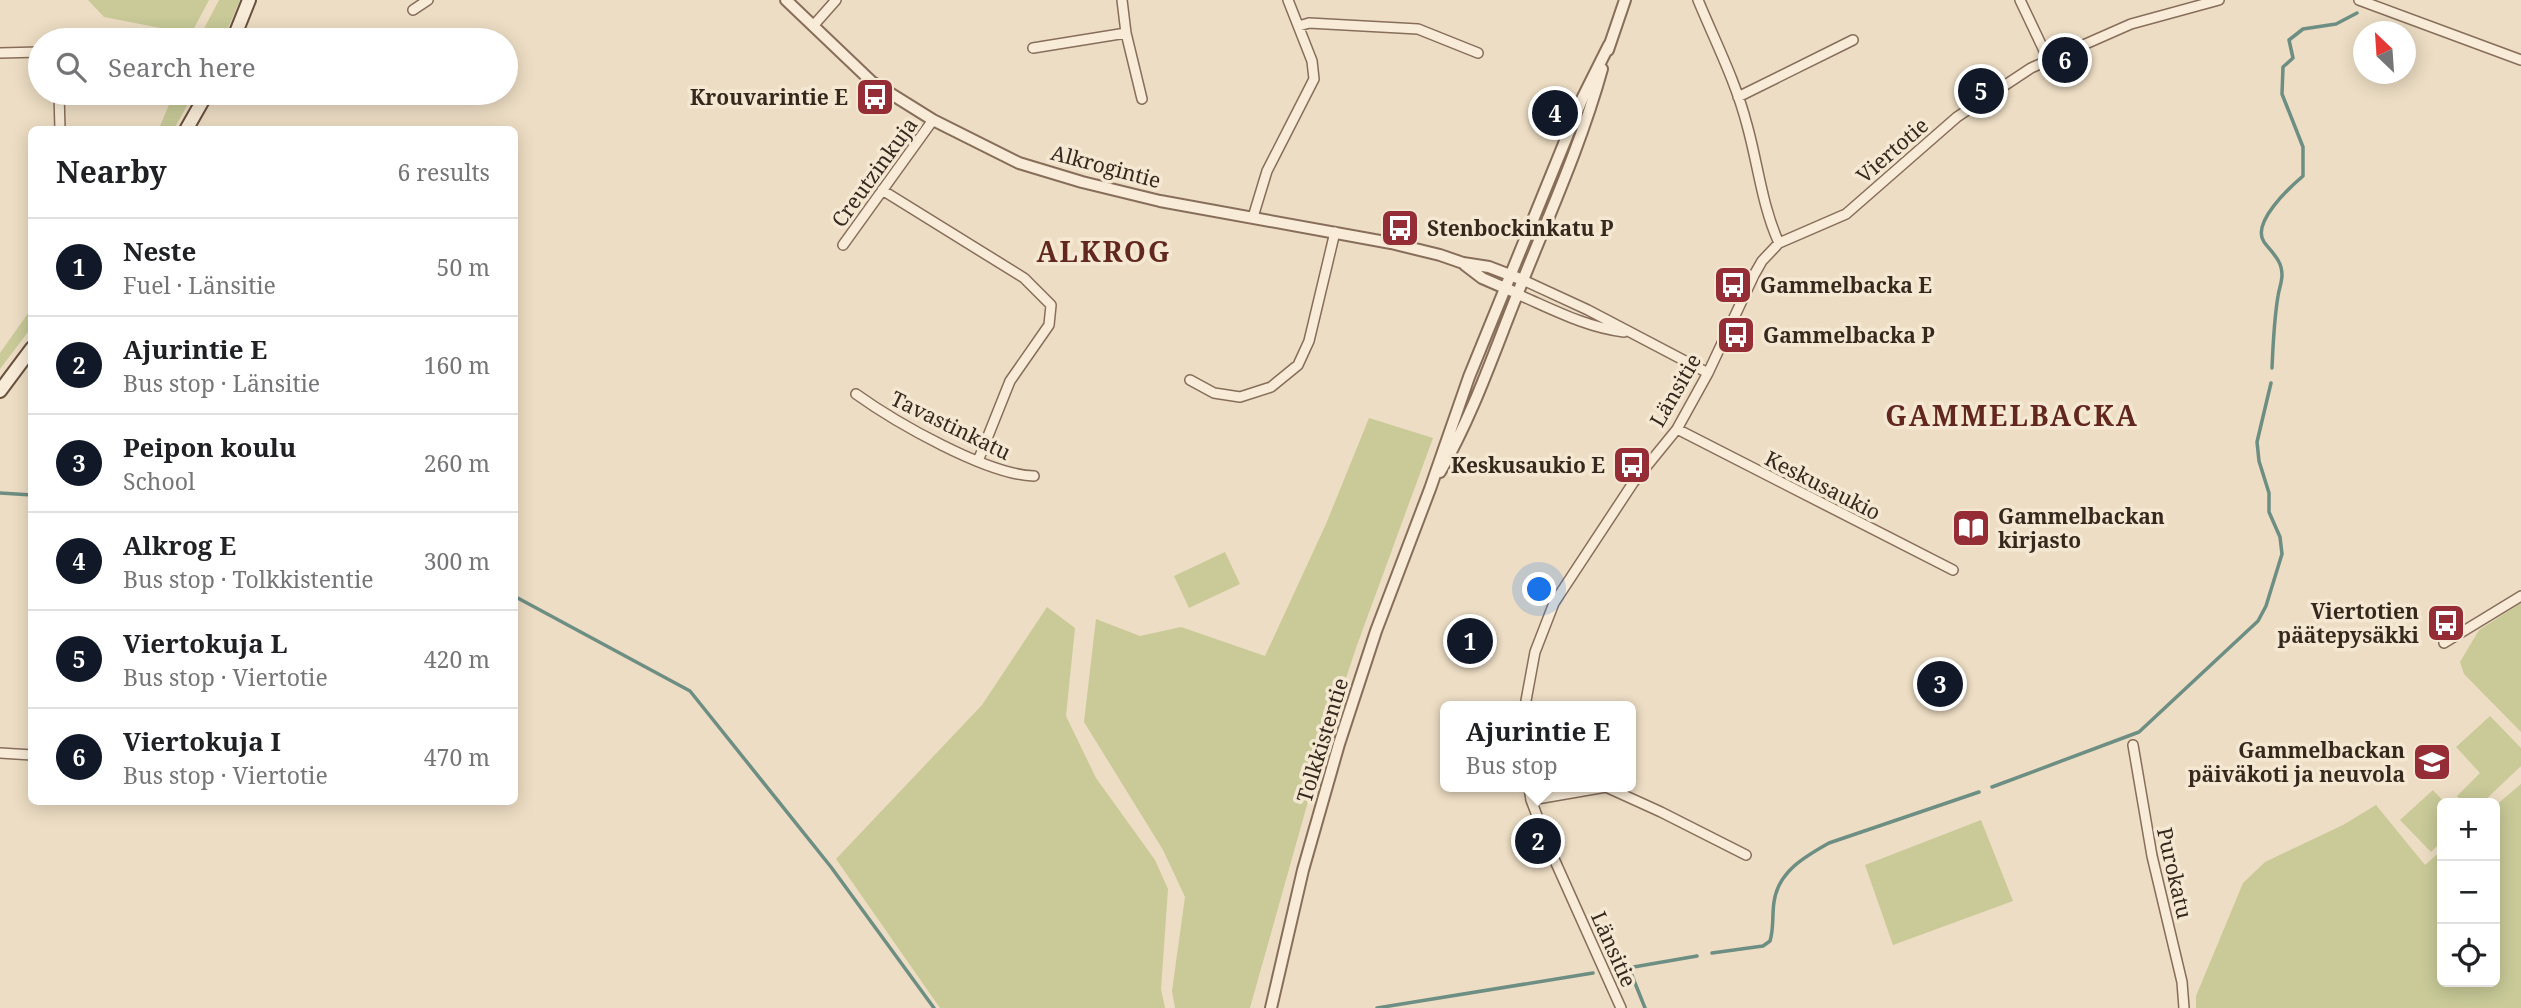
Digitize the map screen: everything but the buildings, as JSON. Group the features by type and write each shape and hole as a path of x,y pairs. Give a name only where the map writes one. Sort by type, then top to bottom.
{"main road":[{"path":"238,28 249,0"},
{"path":"188,126 200,105"},
{"path":"0,391 28,353"}],"street":[{"path":"413,10 428,0"},
{"name":"Alkrogintie","path":"786,0 872,82 933,120 1019,163 1160,201 1335,232 1440,255 1463,263 1489,267 1522,280"},
{"path":"813,26 836,0"},
{"path":"1122,0 1126,33 1142,99"},
{"path":"1253,217 1267,171 1314,79 1312,61 1288,0"},
{"name":"Tolkkistentie","path":"1430,489 1454,447 1483,382 1568,171 1594,100 1625,0"},
{"path":"1698,0 1747,123 1768,215 1779,243"},
{"path":"2020,0 2048,59"},
{"name":"Viertotie","path":"1779,243 1846,214 1957,117 2048,59 2131,24 2219,0"},
{"path":"2359,0 2521,60"},
{"path":"1299,26 1309,23 1418,29 1478,53"},
{"path":"1033,48 1126,33"},
{"path":"1738,97 1853,40"},
{"name":"Tolkkistentie","path":"1271,1008 1304,870 1339,744 1376,631 1505,288 1583,97 1609,45"},
{"path":"0,53 28,52"},
{"path":"59,105 60,126"},
{"name":"Creutzinkuja","path":"843,244 933,120"},
{"path":"882,190 1024,278 1051,305 1049,325 1010,382 978,461"},
{"path":"1190,380 1214,393 1240,397 1271,387 1298,365 1309,341 1335,232"},
{"name":"Länsitie","path":"1526,701 1535,652 1554,603 1633,483 1677,429 1708,373 1754,275 1762,261 1779,243"},
{"name":"Alkrogintie","path":"1463,263 1482,278 1517,293"},
{"path":"1522,280 1588,310 1708,373"},
{"path":"1517,293 1581,322 1601,329 1629,333"},
{"name":"Tavastinkatu","path":"856,394 880,411 978,461 1019,476 1034,476"},
{"name":"Keskusaukio","path":"1677,429 1953,570"},
{"path":"2444,643 2521,596"},
{"name":"Purokatu","path":"2133,746 2152,856 2182,982 2184,1008"},
{"path":"0,753 28,755"},
{"name":"Länsitie","path":"1530,792 1551,852 1621,1008"},
{"path":"1531,800 1577,792"},
{"path":"1617,792 1746,855"}],"green space":[{"path":"88,0 209,0 194,28 160,28 104,17"},
{"path":"219,0 240,0 228,28 204,28"},
{"path":"169,105 187,105 176,126 160,126"},
{"path":"28,313 28,332 0,369 0,353"},
{"path":"1369,418 1433,438 1325,741 1250,1008 1175,1008 1172,991 1185,897 1163,850 1084,722 1096,619 1140,636 1181,627 1265,656 1326,524"},
{"path":"1225,552 1240,584 1189,608 1174,576"},
{"path":"2521,603 2521,732 2464,674 2460,662 2479,630"},
{"path":"1047,607 1075,628 1066,716 1096,778 1155,860 1168,889 1161,989 1165,1008 940,1008 836,859 982,705"},
{"path":"2490,716 2521,748 2521,766 2487,798 2459,798 2457,796 2480,773 2456,747"},
{"path":"2521,784 2521,1008 2196,1008 2196,996 2243,883 2265,862 2343,825 2376,805 2425,865 2437,854 2437,987 2500,987 2500,802"},
{"path":"2433,790 2440,798 2437,798 2437,846 2431,852 2400,820"},
{"path":"1981,820 2013,901 1893,945 1865,865"}],"waterway":[{"path":"2272,368 2282,270 2261,234 2273,206 2303,176 2303,147 2282,94 2283,67 2293,58 2289,40 2303,29 2336,24 2357,13"},
{"path":"1992,787 2139,732 2258,621 2266,606 2282,554 2280,537 2269,512 2269,493 2259,461 2257,442 2271,383"},
{"path":"0,493 28,495"},
{"path":"518,598 690,691 831,867 934,1008"},
{"path":"1712,953 1763,946 1770,941 1776,891 1794,866 1820,848 1979,792"},
{"path":"1622,969 1697,956"},
{"path":"1629,968 1645,1008"},
{"path":"1377,1008 1593,973"}],"place":[{"name":"Viertokuja I","path":"2065,60"},
{"name":"Viertokuja L","path":"1981,91"},
{"name":"Krouvarintie E","path":"875,97"},
{"name":"Alkrog E","path":"1555,113"},
{"name":"Stenbockinkatu P","path":"1400,228"},
{"name":"Gammelbacka E","path":"1733,285"},
{"name":"Gammelbacka P","path":"1736,335"},
{"name":"Keskusaukio E","path":"1632,465"},
{"name":"Gammelbackan kirjasto","path":"1971,528"},
{"name":"Viertotien päätepysäkki","path":"2446,623"},
{"name":"Neste","path":"1470,641"},
{"name":"Peipon koulu","path":"1940,684"},
{"name":"Gammelbackan päiväkoti ja neuvola","path":"2432,762"},
{"name":"Ajurintie E","path":"1538,841"}],"district":[{"name":"ALKROG","path":"1104,251"},
{"name":"GAMMELBACKA","path":"2012,415"}]}
